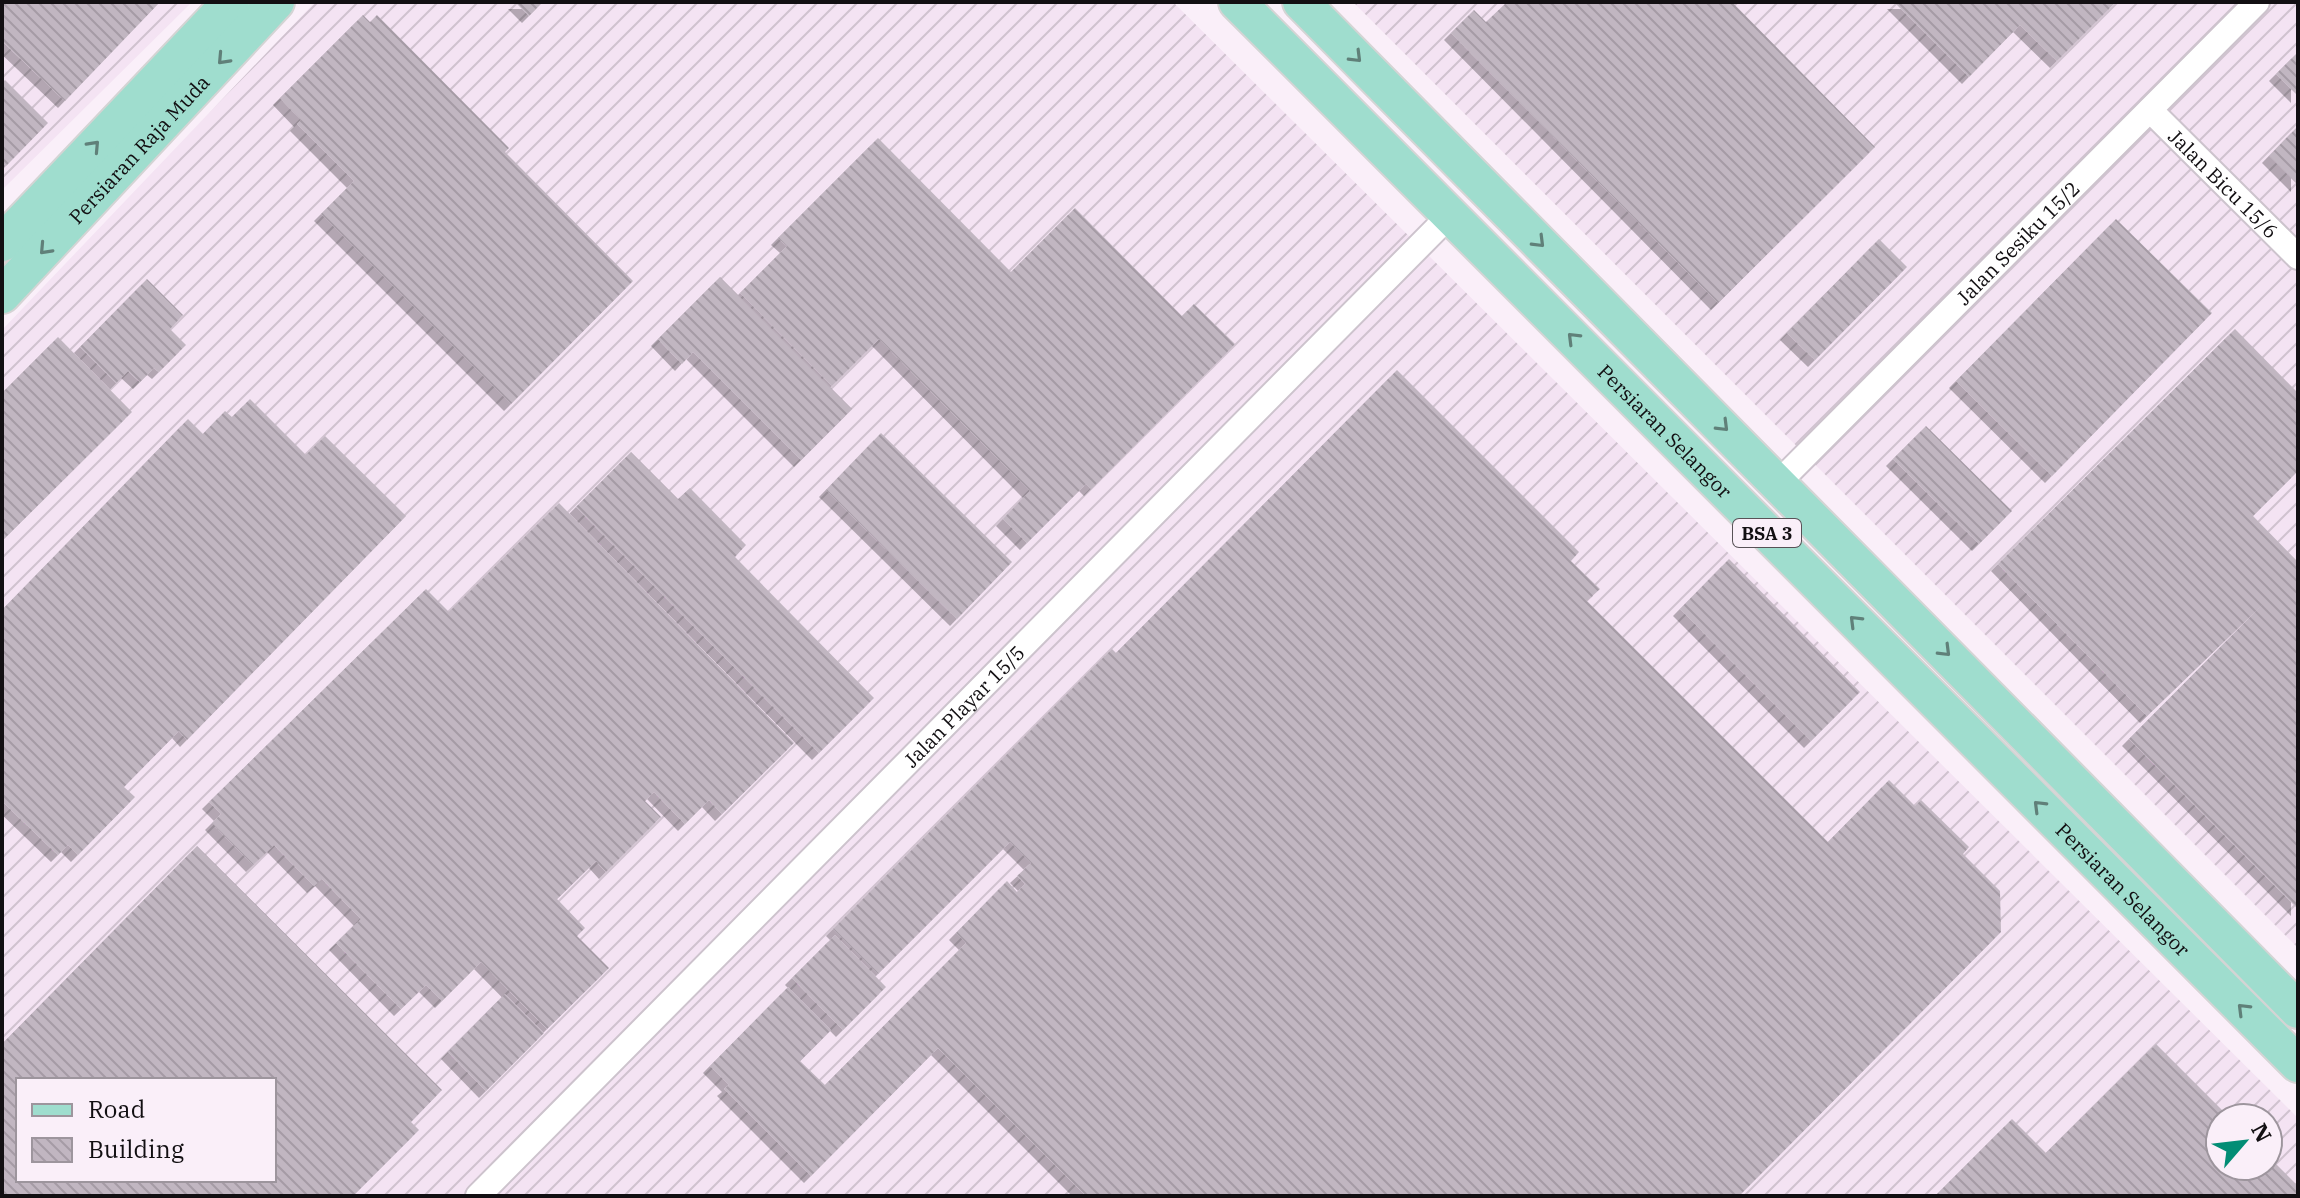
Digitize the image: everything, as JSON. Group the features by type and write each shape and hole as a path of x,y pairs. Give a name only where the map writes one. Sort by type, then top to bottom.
{"main road":[{"name":"Persiaran Raja Muda","path":"2,243 231,2"},
{"name":"Persiaran Raja Muda","path":"2,295 276,2"},
{"name":"Persiaran Selangor","path":"1237,2 2298,1064"},
{"name":"Persiaran Selangor","path":"1301,2 2298,1010"}],"street":[{"name":"Jalan Sesiku 15/2","path":"1779,482 2257,2"},
{"name":"Jalan Bicu 15/6","path":"2150,110 2298,257"},
{"name":"Jalan Playar 15/5","path":"478,1196 1450,215"}],"shaded area":[{"path":"2,2 192,2 2,190"},
{"path":"315,2 1173,2 2282,1102 2204,1102 2204,1182 2284,1182 2284,1104 2298,1118 2298,1196 2,1196 2,330"},
{"path":"1353,2 2298,2 2298,948"}],"building":[{"path":"2,2 160,2 65,101 2,41"},
{"path":"515,2 543,2 529,16"},
{"path":"1507,2 1732,2 1875,147 1718,303 1451,33 1474,10 1486,22"},
{"path":"1894,2 2116,2 2057,61 2020,25 1969,77"},
{"path":"363,15 370,22 377,15 509,148 505,152 633,281 511,404 321,214 354,181 297,124 301,120 280,98"},
{"path":"2298,52 2298,96 2276,74"},
{"path":"5,80 48,123 6,166 2,162 2,83"},
{"path":"2298,126 2298,185 2269,156"},
{"path":"878,138 1011,272 1075,208 1182,316 1194,304 1235,344 1091,489 1086,484 1027,543 1003,519 1030,491 879,339 832,386 740,293 787,246 778,238"},
{"path":"2116,219 2212,313 2052,476 1956,381"},
{"path":"1879,239 1907,267 1815,360 1787,333"},
{"path":"720,277 852,409 801,460 693,352 682,364 658,339"},
{"path":"147,279 183,315 170,329 186,345 159,372 154,368 140,382 128,371 116,383 80,347"},
{"path":"2235,329 2298,393 2298,471 2253,516 2298,562 2298,909 2129,739 2263,604 2147,716 1998,564"},
{"path":"58,337 132,412 2,541 2,393"},
{"path":"1397,370 1579,552 1571,561 1600,589 1587,601 1828,842 1889,780 1915,806 1921,800 1969,847 1963,854 2000,891 2001,932 1739,1196 1086,1196 938,1048 811,1176 724,1089 729,1085 710,1066 788,987 831,1030 800,1061 825,1085 966,943 956,933 1007,881 1017,892 1025,884 1017,876 1031,863 1010,842 878,974 833,929 1112,649 1116,653"},
{"path":"250,399 306,455 325,436 406,516 187,740 179,731 124,787 135,797 78,855 68,845 58,855 2,801 2,610 188,419 203,434 225,411 232,417"},
{"path":"1926,426 2012,511 1979,544 1893,459"},
{"path":"881,433 1012,562 957,619 826,490"},
{"path":"631,452 678,499 690,488 746,545 735,557 874,698 819,753 576,507"},
{"path":"559,503 794,743 722,814 709,800 685,824 654,792 645,801 661,817 606,872 596,861 557,899 585,928 577,936 609,968 547,1029 481,962 442,1001 426,985 401,1009 336,943 361,919 322,879 314,886 274,845 253,865 212,823 221,814 209,802 426,589 449,612"},
{"path":"1729,559 1860,692 1811,741 1680,609"},
{"path":"197,846 442,1090 411,1122 419,1130 353,1196 2,1196 2,1044"},
{"path":"835,935 886,987 843,1030 792,978"},
{"path":"505,994 544,1033 486,1091 448,1052"},
{"path":"2156,1044 2214,1102 2204,1102 2204,1182 2284,1182 2284,1172 2298,1186 2298,1196 1935,1196 2012,1119 2046,1153"}]}
